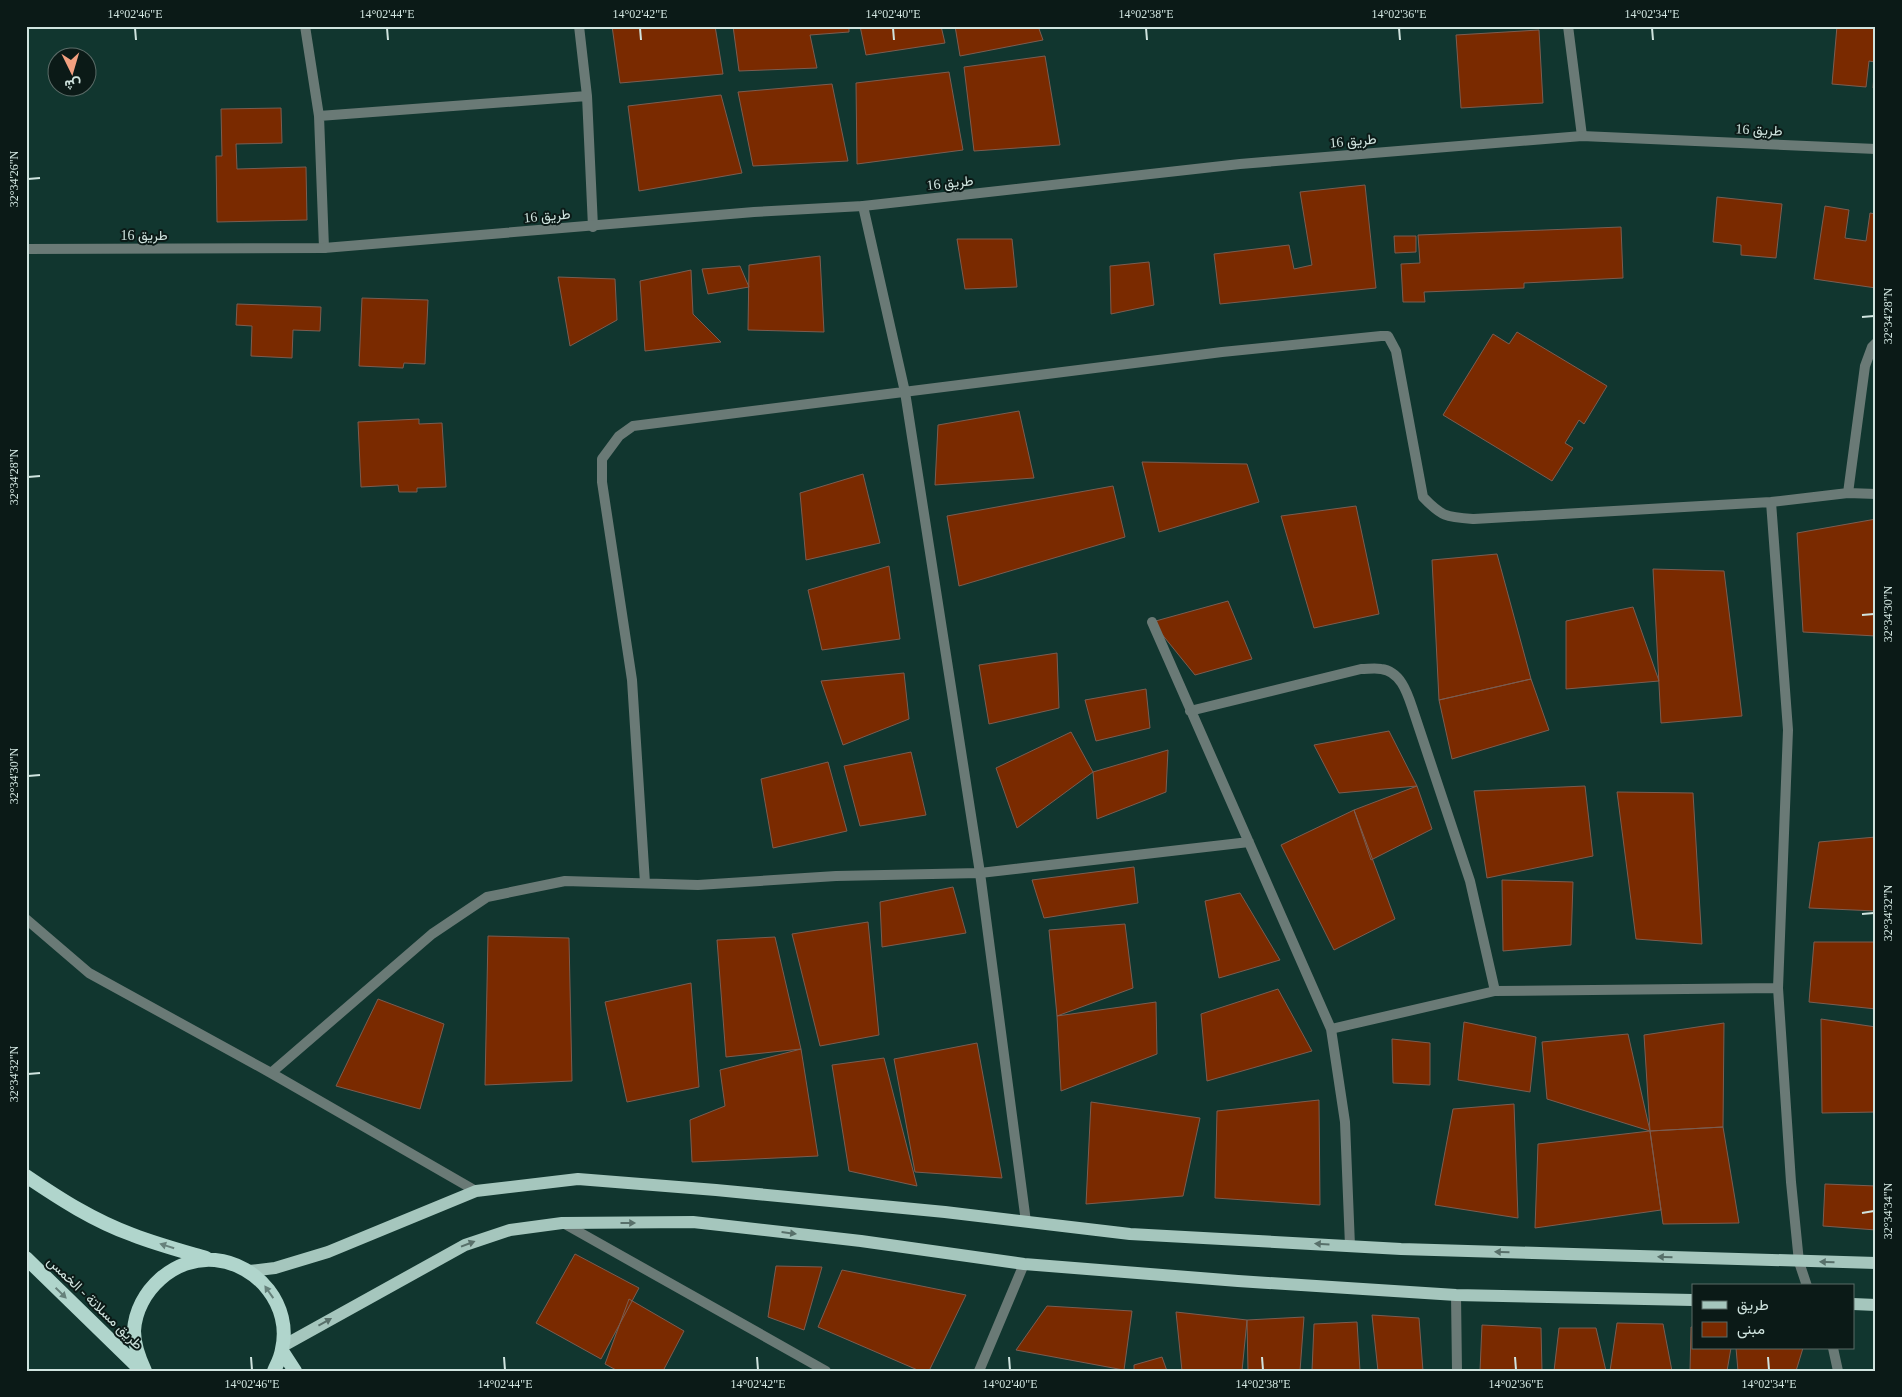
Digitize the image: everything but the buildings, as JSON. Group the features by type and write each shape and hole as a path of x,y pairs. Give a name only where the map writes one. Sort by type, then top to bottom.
{"highway":[{"path":"26,1176 58,1198 102,1222 132,1235 232,1264 249,1271 265,1286 277,1303 283,1324 282,1349 274,1371"},
{"name":"طريق مسلاتة - الخمس","path":"26,1258 143,1371"},
{"path":"143,1371 137,1353 134,1330 140,1307 152,1287 169,1272 190,1262 214,1260"},
{"path":"282,1349 296,1371"}],"main road":[{"path":"249,1271 274,1268 328,1252 476,1191 578,1179 725,1191 1130,1234 1401,1249 1876,1263"},
{"path":"282,1349 465,1245 510,1230 562,1223 693,1222 1024,1264 1248,1281 1456,1295 1692,1300"},
{"path":"1854,1304 1876,1305"}],"street":[{"path":"305,26 319,116 324,248"},
{"path":"580,26 587,96 593,226"},
{"path":"1568,26 1582,136"},
{"path":"319,116 587,96"},
{"name":"طريق 16","path":"26,249 324,248 754,212 863,206 1240,164 1582,136 1876,149"},
{"path":"863,206 905,392 980,873 1026,1222"},
{"path":"645,882 632,680 602,482 602,459 619,436 633,426 1222,352 1388,336 1396,351 1423,497 1436,511 1450,518 1474,519 1771,502 1848,493 1876,494"},
{"path":"1848,493 1865,366 1872,347 1876,343"},
{"path":"1771,502 1788,730 1778,988 1791,1182 1799,1262 1806,1284"},
{"path":"1152,622 1331,1029 1345,1122 1350,1246"},
{"path":"1190,711 1361,669 1383,669 1397,676 1412,707 1470,881 1495,992"},
{"path":"271,1073 432,934 487,897 565,881 698,885 836,876 980,873 1249,842"},
{"path":"26,919 89,973 271,1073 476,1191"},
{"path":"1331,1029 1495,992 1778,988"},
{"path":"562,1223 826,1371"},
{"path":"979,1371 1024,1264"},
{"path":"1456,1295 1457,1371"},
{"path":"1833,1350 1838,1371"}]}
